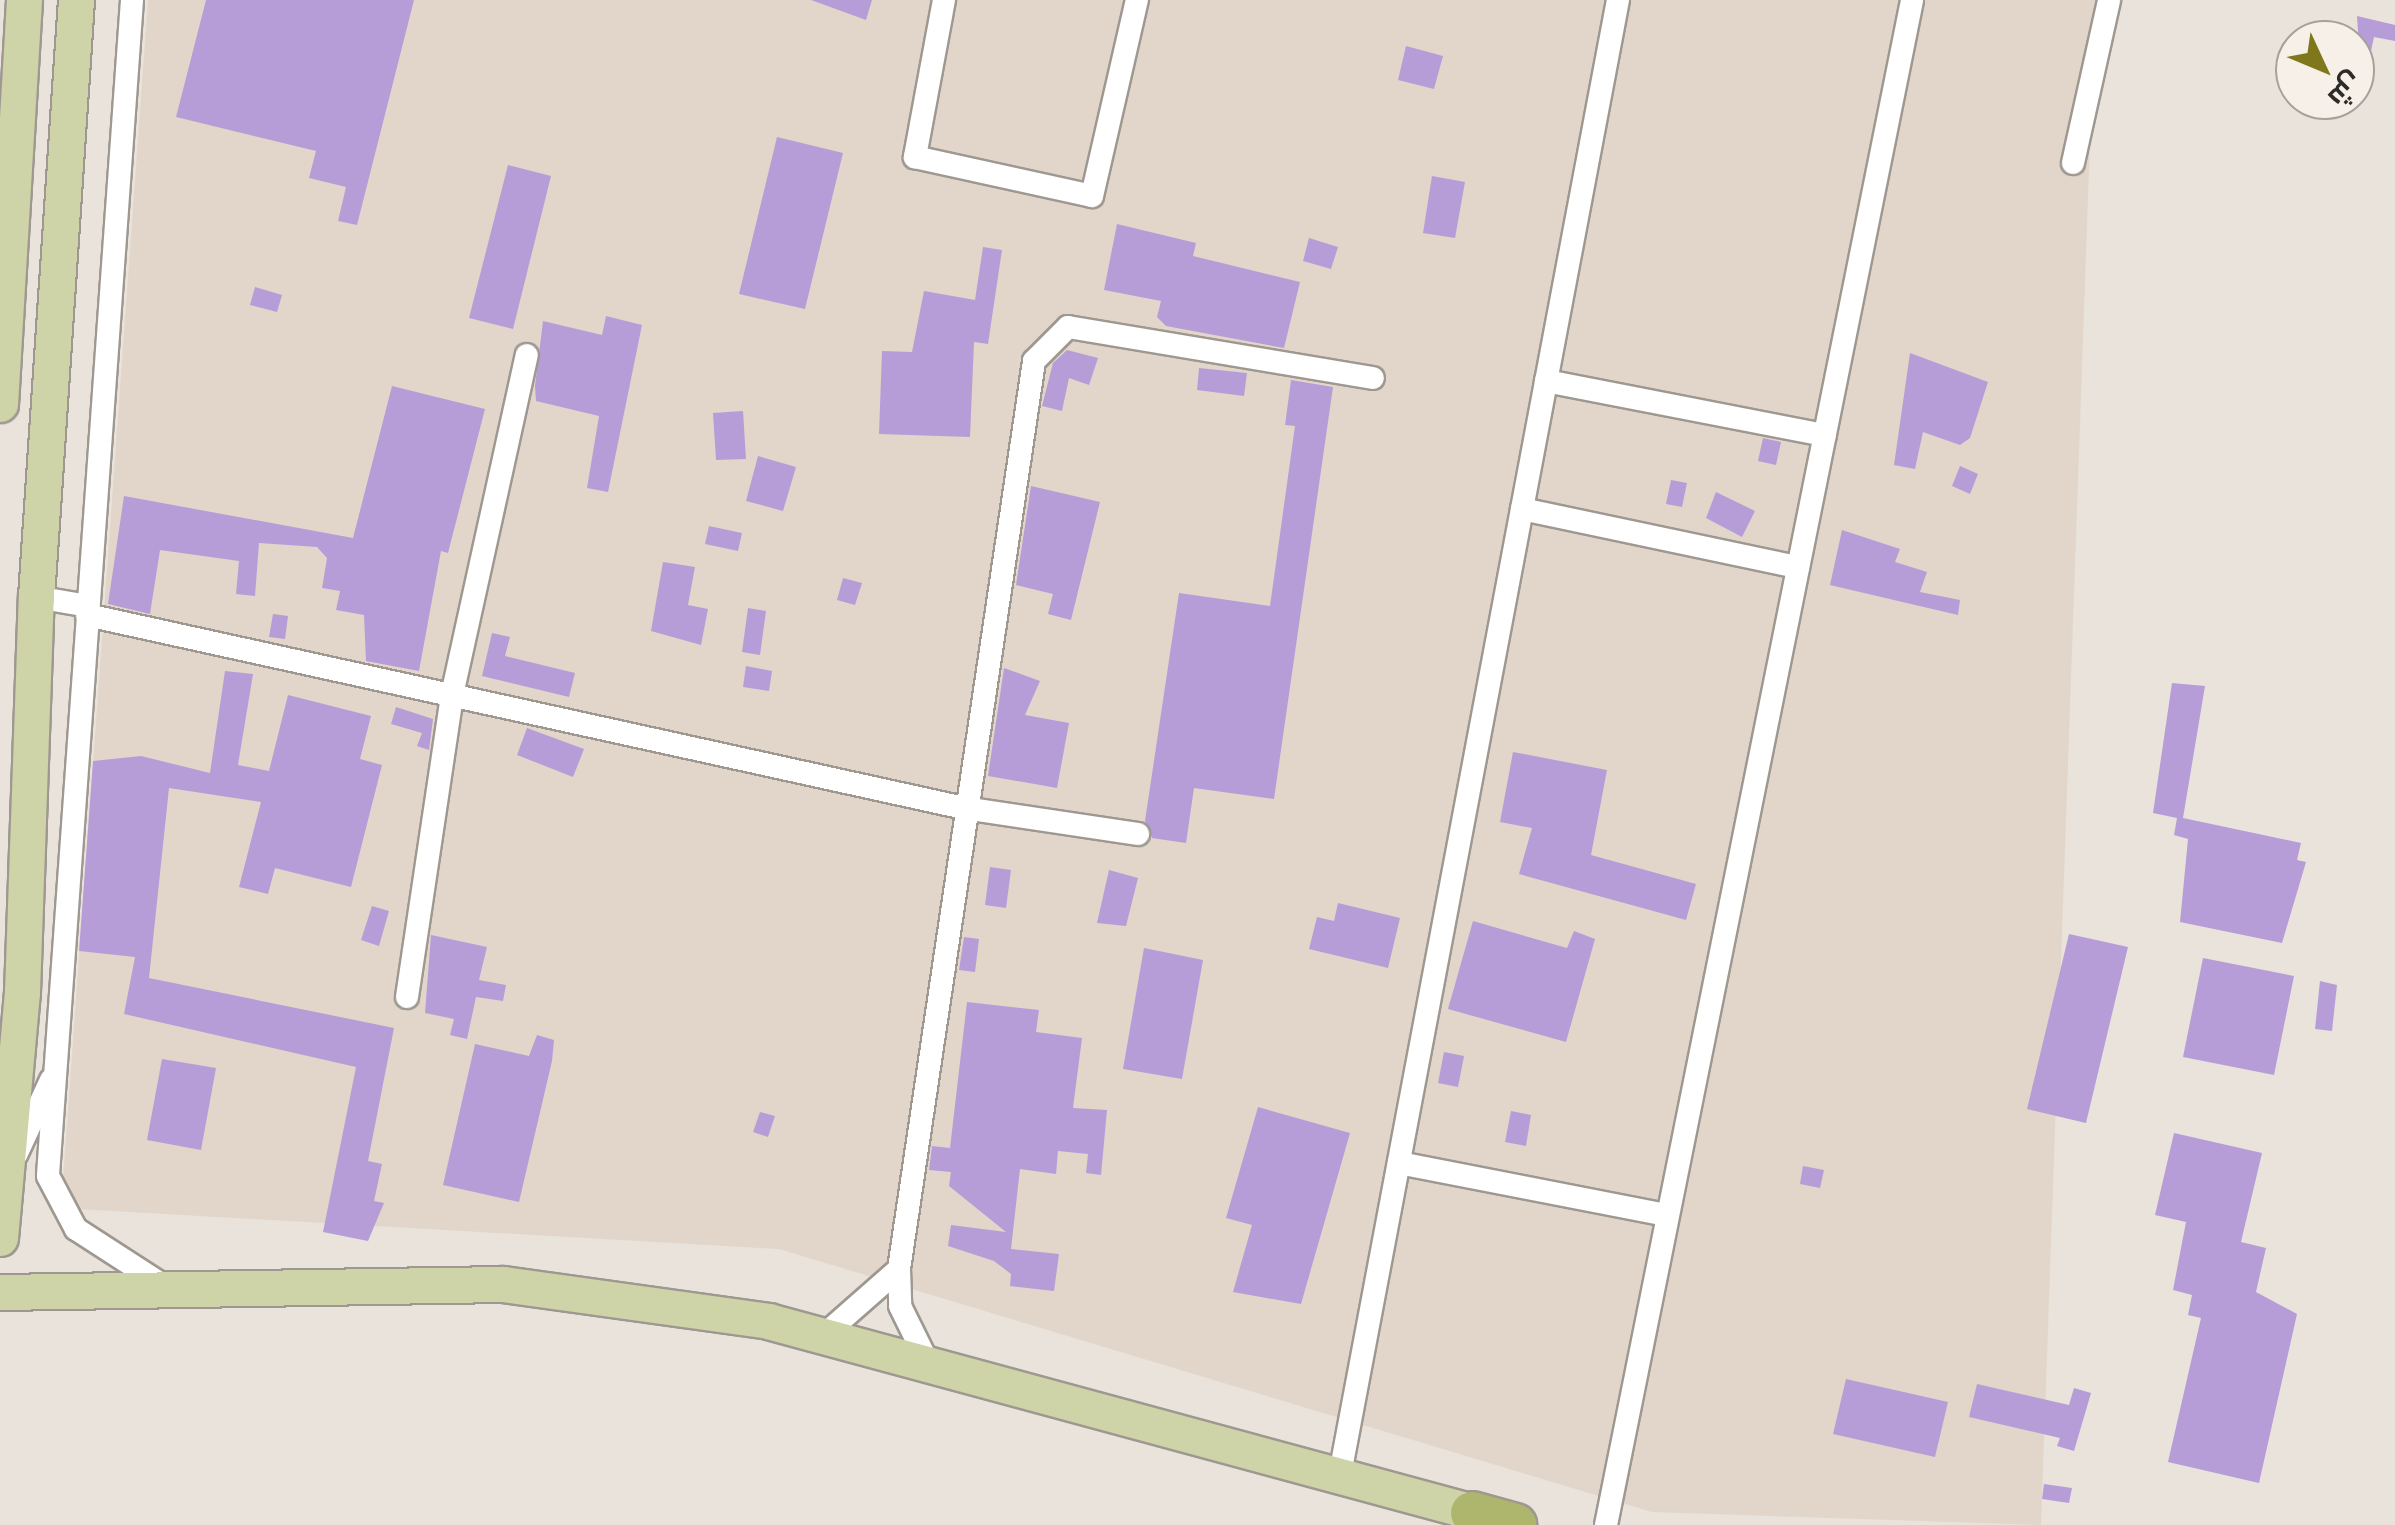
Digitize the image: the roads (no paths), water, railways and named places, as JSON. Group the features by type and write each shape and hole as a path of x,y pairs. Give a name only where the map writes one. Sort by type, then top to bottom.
{"highway":[{"path":"1472,1514 1515,1525"}],"main road":[{"path":"0,404 24,0"},
{"path":"2,1223 22,992 36,597 76,0"},
{"path":"0,1292 161,1284 502,1284 824,1335 1340,1474 1472,1514 1531,1525"}],"street":[{"path":"132,0 48,1176 61,1208 161,1284"},
{"path":"944,0 915,157 1092,196 1137,0"},
{"path":"1340,1474 1618,0"},
{"path":"1606,1525 1912,0"},
{"path":"2072,163 2108,0"},
{"path":"928,1363 900,1306 899,1268 1023,395 1048,338 1068,328 1105,330 1373,378"},
{"path":"408,997 452,695 527,355"},
{"path":"1546,381 1825,435"},
{"path":"1522,509 1798,567"},
{"path":"36,597 452,695 964,808 1138,834"},
{"path":"22,992 60,998"},
{"path":"2,1223 18,1149 56,1071"},
{"path":"1399,1162 1668,1215"},
{"path":"824,1335 899,1268"}]}
